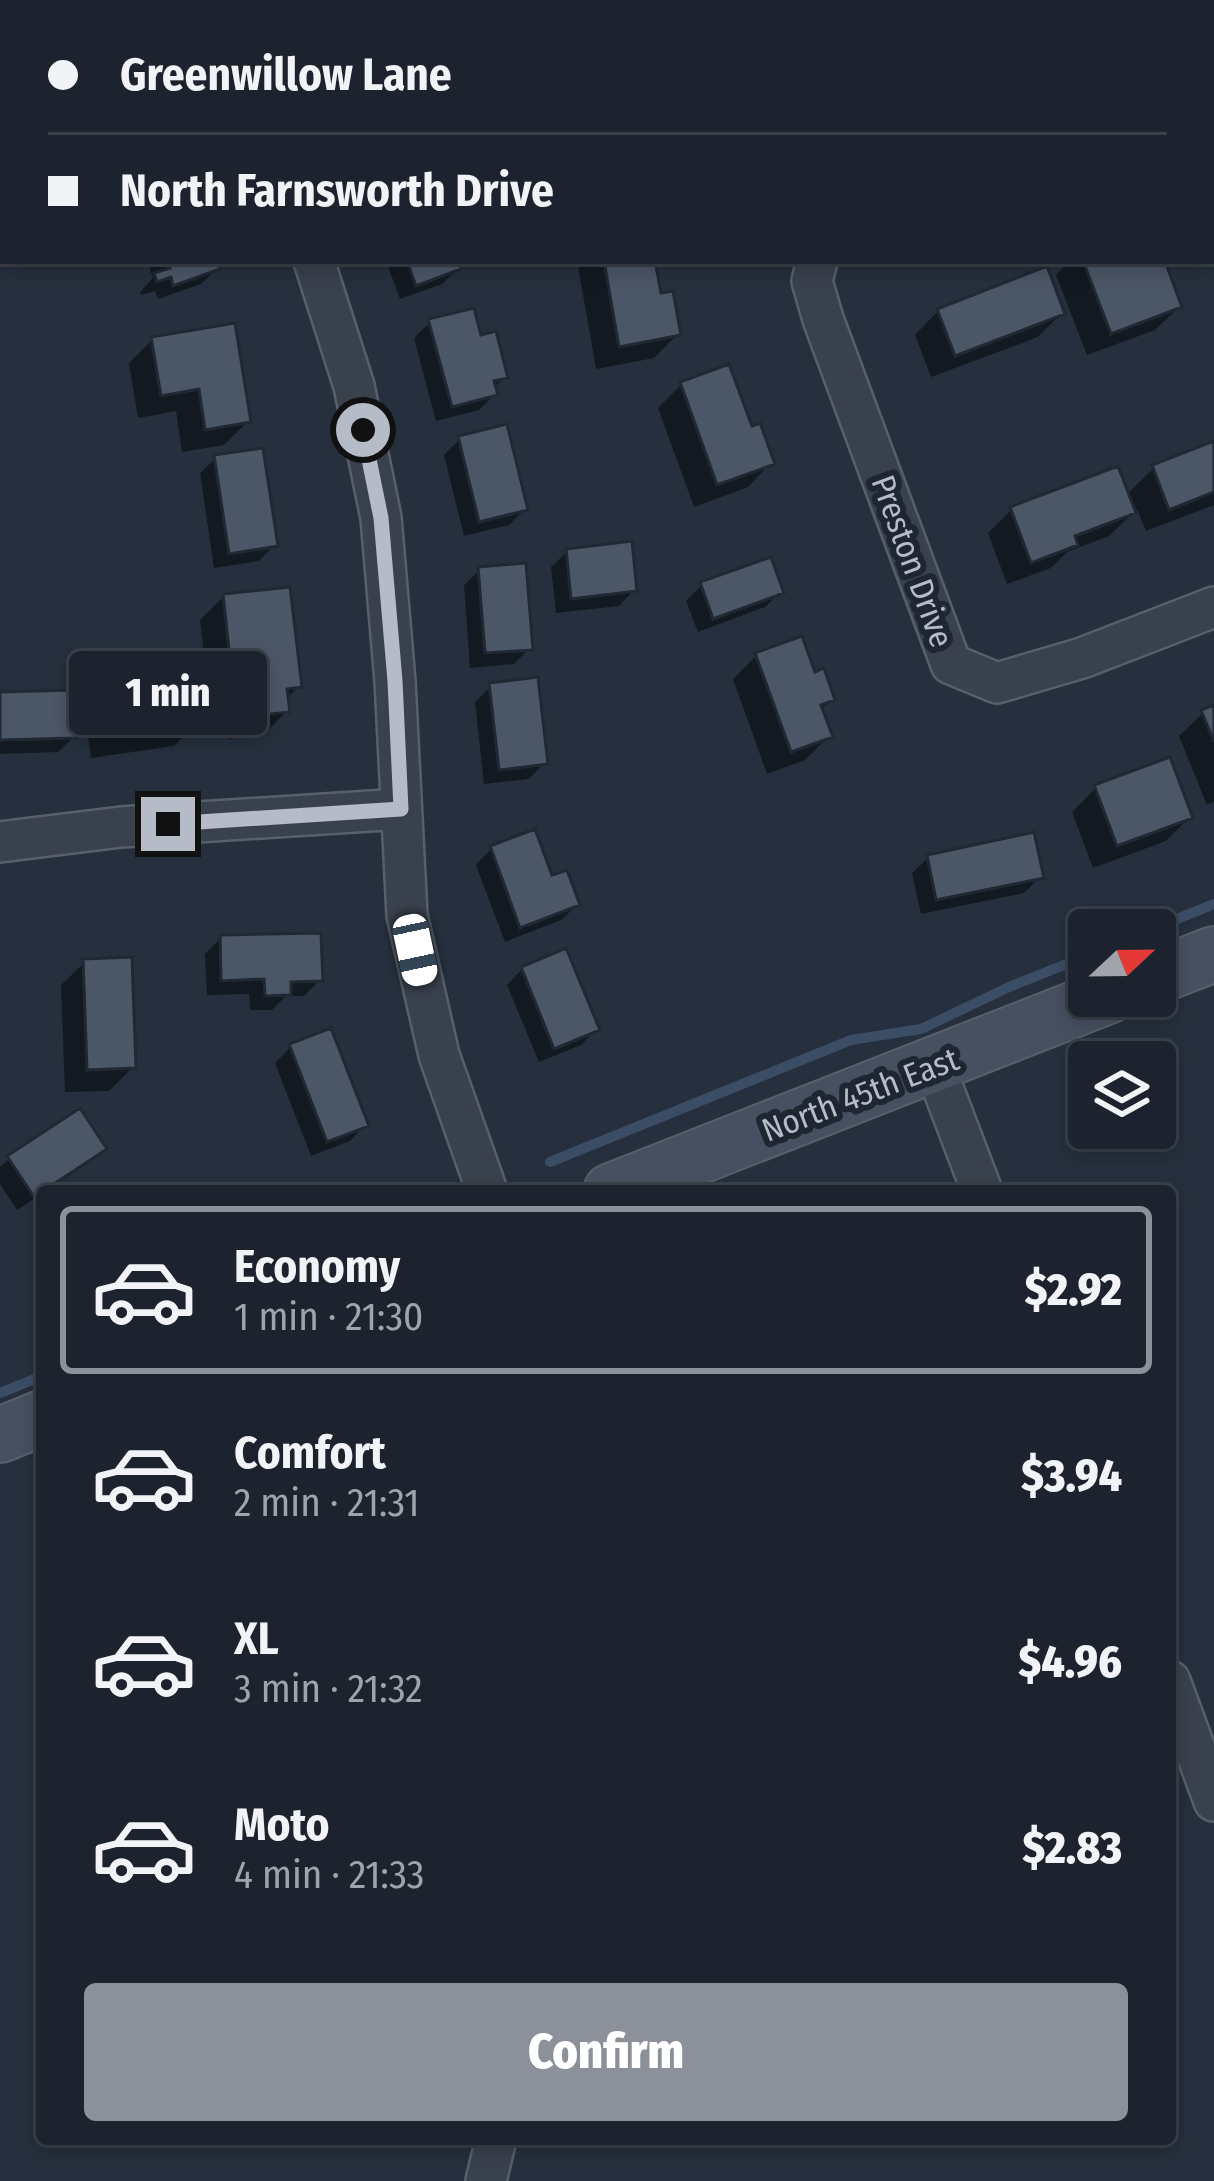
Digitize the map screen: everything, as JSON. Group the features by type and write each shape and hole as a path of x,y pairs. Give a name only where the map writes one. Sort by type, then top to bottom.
{"main road":[{"path":"1176,969 1214,954"},
{"name":"North 45th East","path":"626,1185 1068,1012"},
{"path":"0,1435 36,1420"}],"street":[{"path":"315,264 354,386 381,518 407,915 439,1055 486,1185"},
{"name":"Preston Drive","path":"816,264 812,281 823,319 951,664 997,683 1082,658 1214,607"},
{"path":"0,842 121,826 401,809"},
{"path":"934,1065 980,1185"},
{"path":"1176,1697 1214,1801"},
{"path":"487,2181 495,2145"}],"building":[{"path":"169,264 218,264 220,269 173,286 171,277 157,282 154,273 170,268"},
{"path":"408,264 459,264 461,269 416,286"},
{"path":"605,264 656,264 661,293 673,291 681,335 619,347"},
{"path":"1084,264 1166,264 1182,307 1111,334"},
{"path":"1047,266 1065,314 955,356 937,309"},
{"path":"474,308 481,335 496,331 508,378 494,381 498,395 452,407 428,319"},
{"path":"235,323 251,422 205,430 199,389 161,396 151,337"},
{"path":"729,364 752,426 760,423 775,464 717,485 680,382"},
{"path":"507,424 528,510 479,522 458,436"},
{"path":"1214,441 1214,492 1169,510 1152,465"},
{"path":"263,448 278,546 229,554 214,455"},
{"path":"1118,466 1136,513 1075,536 1078,545 1031,563 1010,507"},
{"path":"632,541 637,591 571,599 566,549"},
{"path":"771,557 784,593 713,619 700,582"},
{"path":"526,563 533,650 485,653 478,567"},
{"path":"290,587 302,687 287,689 290,712 252,716 245,657 230,659 223,594"},
{"path":"802,636 815,672 824,668 835,700 821,705 833,737 791,752 755,653"},
{"path":"154,655 158,682 194,676 201,723 114,736 106,684 122,682 119,661"},
{"path":"538,677 548,764 499,770 489,683"},
{"path":"75,690 77,738 0,740 0,692"},
{"path":"1214,705 1214,742 1201,710"},
{"path":"1170,757 1193,818 1117,846 1094,785"},
{"path":"535,829 552,875 567,870 580,905 520,928 490,846"},
{"path":"1034,832 1044,878 936,900 927,855"},
{"path":"321,933 323,981 291,982 291,995 265,996 264,979 221,981 220,935"},
{"path":"566,948 600,1030 554,1049 521,967"},
{"path":"132,957 136,1068 87,1070 83,959"},
{"path":"331,1028 369,1126 327,1142 289,1044"},
{"path":"80,1108 107,1149 52,1185 36,1185 34,1197 7,1156"}],"waterway":[{"path":"1176,919 1214,904"},
{"path":"550,1162 851,1040 921,1029 1068,963"},
{"path":"0,1393 36,1378"}],"route":[{"path":"168,824 401,809 381,518 363,430"}]}
